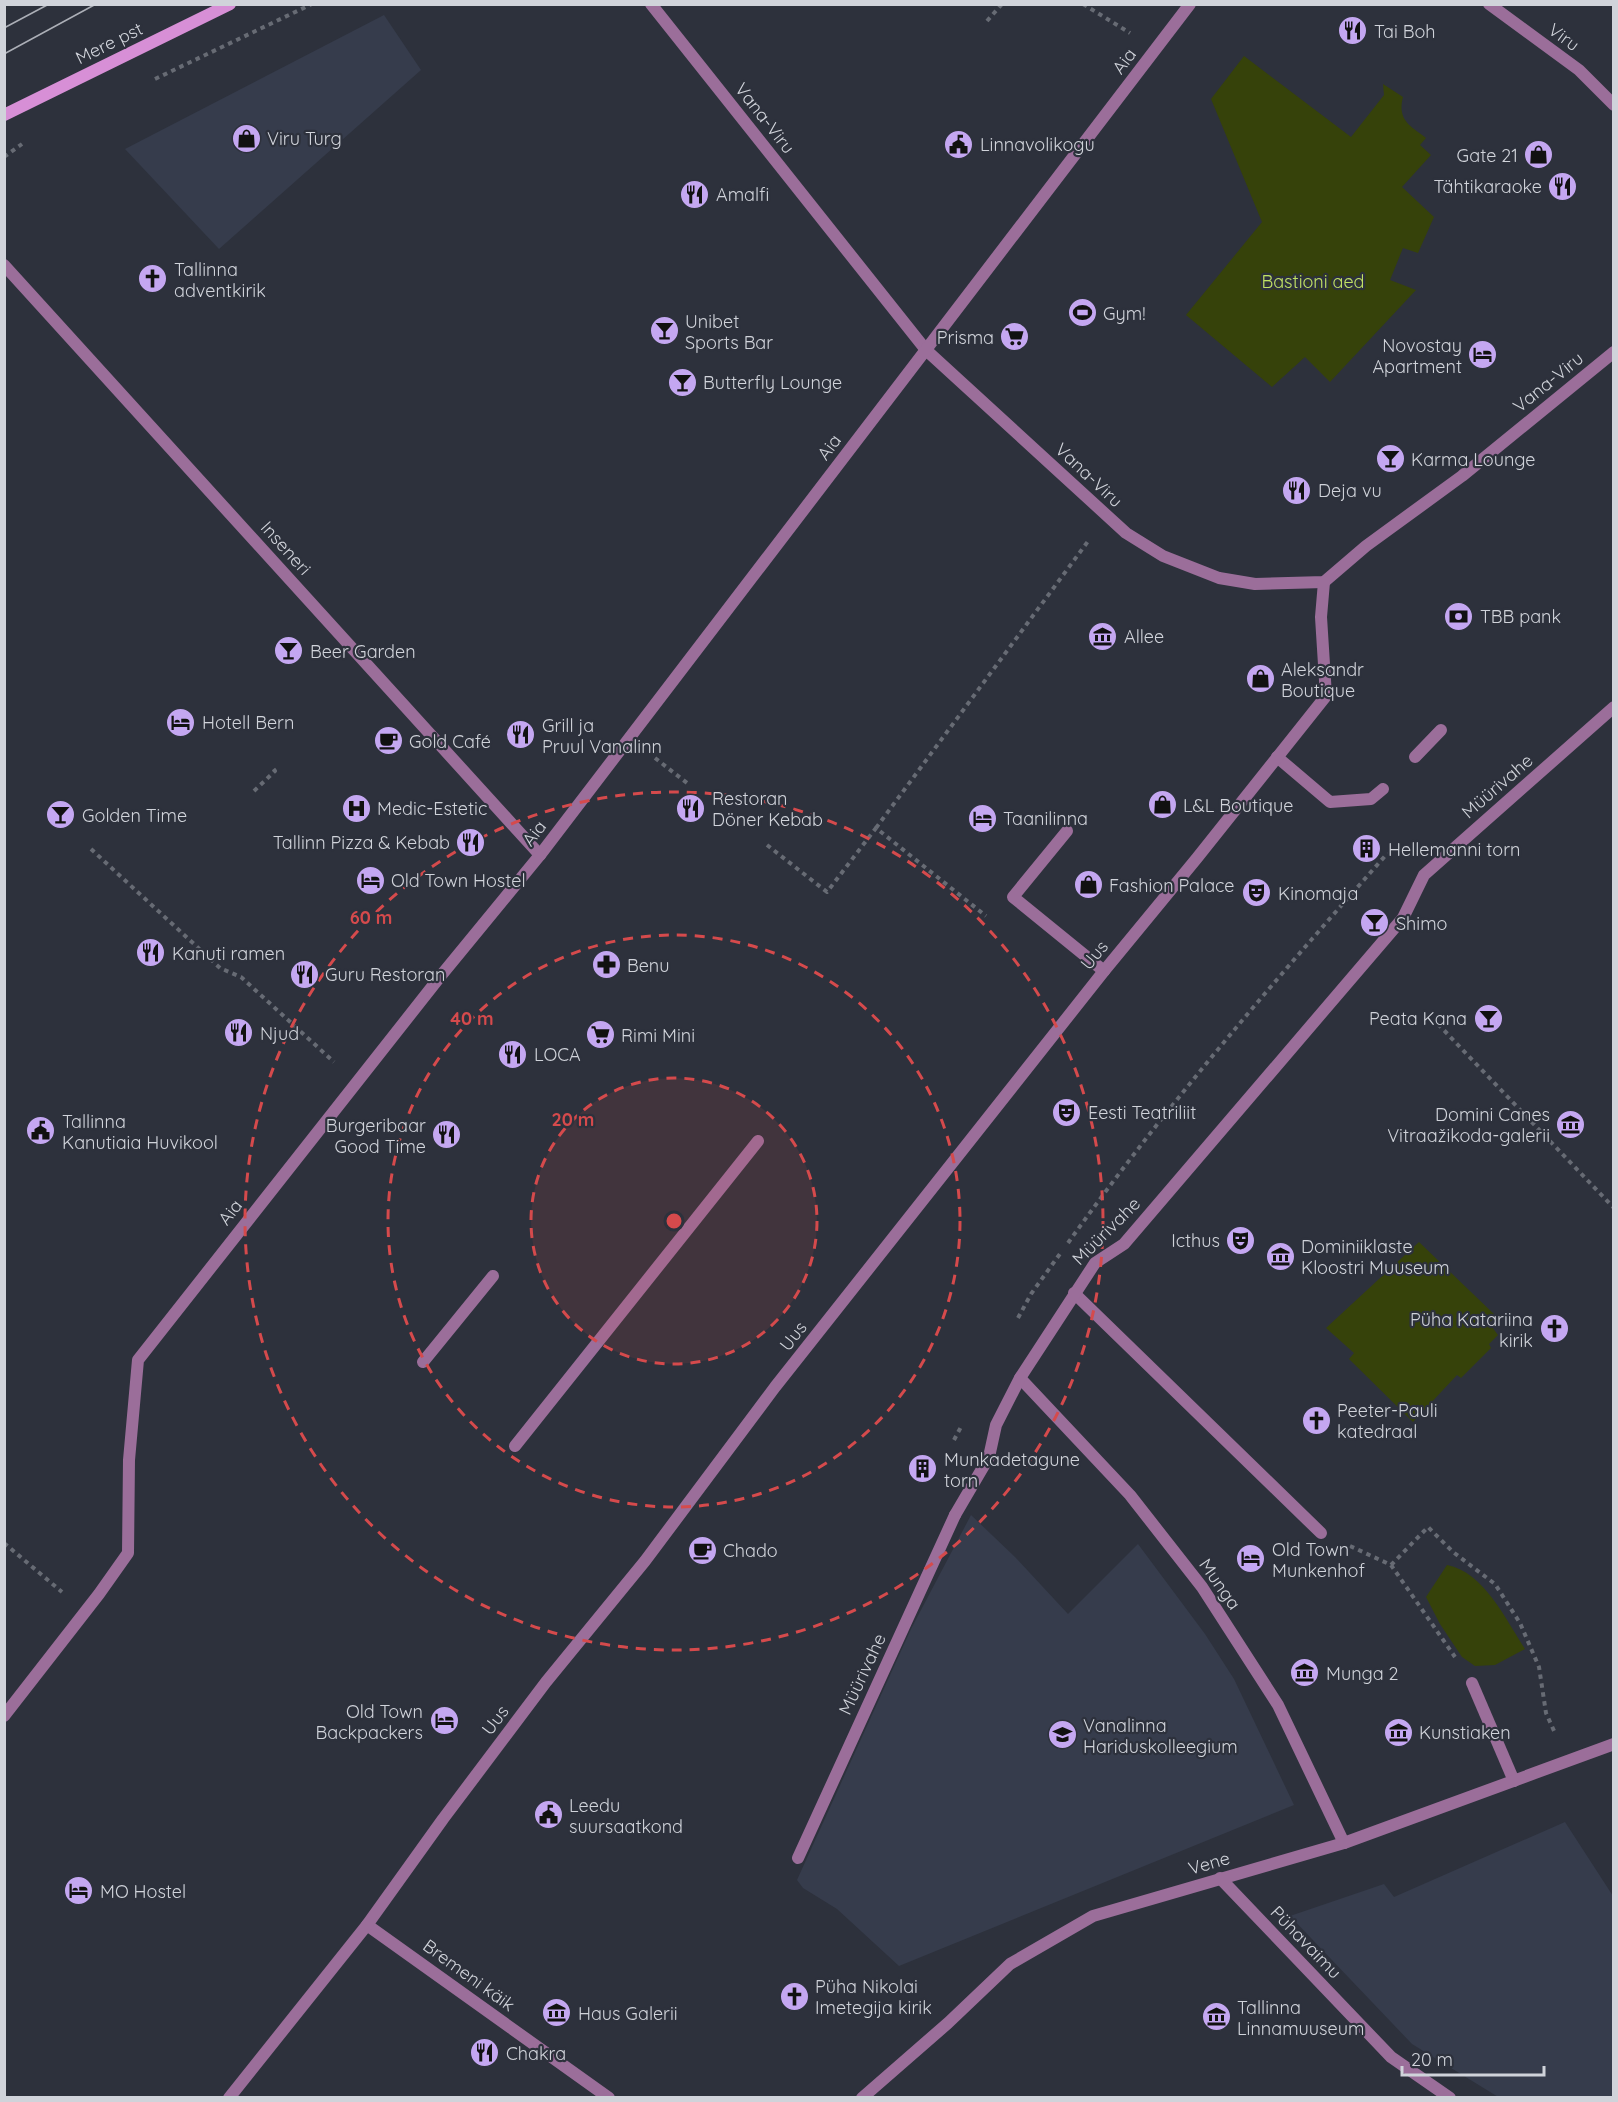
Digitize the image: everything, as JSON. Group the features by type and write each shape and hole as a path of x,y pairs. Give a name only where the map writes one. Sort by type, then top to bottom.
{"street":[{"name":"Mere pst","path":"4,115 230,4"},
{"name":"Vana-Viru","path":"651,4 926,350 1135,539 1163,556 1219,578 1254,584 1324,582 1366,546 1462,476 1614,352"},
{"name":"Aia","path":"4,1716 85,1612 128,1552 129,1460 138,1360 356,1083 540,855 1190,4"},
{"name":"Viru","path":"1489,4 1579,70 1614,105"},
{"name":"Inseneri","path":"4,265 540,855"},
{"name":"Uus","path":"230,2097 367,1924 546,1682 645,1561 775,1387 1104,970 1326,696 1321,617 1324,582"},
{"name":"Müürivahe","path":"798,1858 955,1515 989,1457 996,1425 1020,1378 1095,1263 1124,1244 1403,918 1424,875 1614,707"},
{"path":"1415,757 1441,730"},
{"path":"1277,757 1330,802 1371,799 1383,789"},
{"path":"1067,831 1013,897 1104,970"},
{"path":"515,1446 758,1141"},
{"path":"423,1362 494,1276"},
{"path":"1074,1293 1321,1533"},
{"name":"Munga","path":"1020,1378 1130,1495 1202,1587 1278,1705 1344,1842"},
{"path":"1472,1683 1514,1780"},
{"name":"Vene","path":"862,2097 948,2023 1010,1964 1093,1916 1344,1842 1614,1744"},
{"name":"Pühavaimu","path":"1220,1878 1391,2057 1450,2097"},
{"name":"Bremeni käik","path":"367,1924 609,2097"}],"path":[{"path":"177,69 312,4"},
{"path":"987,21 1002,4"},
{"path":"1083,4 1125,28 1154,52"},
{"path":"767,845 827,892 1108,517"},
{"path":"629,738 687,783"},
{"path":"254,791 275,771 272,767"},
{"path":"876,828 993,922"},
{"path":"91,849 220,968 241,977 356,1083"},
{"path":"1016,1323 1031,1294 1118,1173 1304,948 1386,855 1406,849"},
{"path":"1386,855 1391,860"},
{"path":"1438,1024 1614,1208"},
{"path":"954,1440 964,1421"},
{"path":"1391,1565 1428,1527 1453,1552 1495,1584 1520,1623 1539,1667 1546,1713 1567,1761"},
{"path":"1321,1533 1391,1565 1472,1683"},
{"path":"4,1543 85,1612"}],"shaded area":[{"name":"Viru Turg","path":"384,15 421,70 219,249 125,149"},
{"name":"Vanalinna Hariduskolleegium","path":"971,1515 1015,1557 1068,1614 1138,1544 1205,1634 1234,1679 1294,1805 899,1966 837,1909 803,1888 797,1880 911,1629"},
{"path":"1565,1822 1613,1896 1613,2097 1500,2098 1412,2044 1290,1916 1384,1884 1394,1897"}],"green space":[{"name":"Bastioni aed","path":"1244,56 1351,137 1384,95 1383,84 1403,97 1403,117 1410,126 1426,138 1420,145 1431,155 1402,187 1434,217 1418,253 1403,248 1390,280 1416,290 1330,382 1305,357 1272,387 1186,315 1262,222 1211,99"},
{"path":"1419,1242 1496,1316 1489,1323 1498,1335 1489,1344 1491,1348 1461,1378 1457,1375 1413,1422 1349,1359 1354,1353 1326,1328"},
{"path":"1447,1565 1460,1569 1483,1587 1525,1649 1495,1665 1475,1666 1462,1657 1440,1624 1426,1597"}],"tram line":[{"path":"4,28 49,4"},
{"path":"4,54 96,4"}],"place":[{"name":"Tai Boh","path":"1353,31"},
{"name":"Viru Turg","path":"246,138"},
{"name":"Linnavolikogu","path":"959,144"},
{"name":"Gate 21","path":"1539,155"},
{"name":"Tähtikaraoke","path":"1563,186"},
{"name":"Amalfi","path":"695,194"},
{"name":"Tallinna adventkirik","path":"153,279"},
{"name":"Gym!","path":"1082,313"},
{"name":"Unibet Sports Bar","path":"664,331"},
{"name":"Prisma","path":"1015,337"},
{"name":"Novostay Apartment","path":"1483,355"},
{"name":"Butterfly Lounge","path":"682,382"},
{"name":"Karma Lounge","path":"1390,459"},
{"name":"Deja vu","path":"1297,490"},
{"name":"TBB pank","path":"1459,616"},
{"name":"Allee","path":"1103,636"},
{"name":"Beer Garden","path":"289,651"},
{"name":"Aleksandr Boutique","path":"1260,679"},
{"name":"Hotell Bern","path":"181,722"},
{"name":"Grill ja Pruul Vanalinn","path":"521,735"},
{"name":"Gold Café","path":"388,741"},
{"name":"L&L Boutique","path":"1162,805"},
{"name":"Medic-Estetic","path":"356,808"},
{"name":"Restoran Döner Kebab","path":"691,808"},
{"name":"Golden Time","path":"61,815"},
{"name":"Taanilinna","path":"982,818"},
{"name":"Tallinn Pizza & Kebab","path":"471,842"},
{"name":"Hellemanni torn","path":"1367,849"},
{"name":"Old Town Hostel","path":"370,880"},
{"name":"Fashion Palace","path":"1088,885"},
{"name":"Kinomaja","path":"1257,893"},
{"name":"Shimo","path":"1375,923"},
{"name":"Kanuti ramen","path":"151,953"},
{"name":"Benu","path":"606,965"},
{"name":"Guru Restoran","path":"304,974"},
{"name":"Peata Kana","path":"1488,1018"},
{"name":"Njud","path":"239,1033"},
{"name":"Rimi Mini","path":"600,1035"},
{"name":"LOCA","path":"513,1054"},
{"name":"Eesti Teatriliit","path":"1067,1112"},
{"name":"Domini Canes Vitraažikoda-galerii","path":"1571,1124"},
{"name":"Tallinna Kanutiaia Huvikool","path":"41,1131"},
{"name":"Burgeribaar Good Time","path":"447,1135"},
{"name":"Icthus","path":"1241,1240"},
{"name":"Dominiiklaste Kloostri Muuseum","path":"1280,1256"},
{"name":"Püha Katariina kirik","path":"1554,1329"},
{"name":"Peeter-Pauli katedraal","path":"1316,1420"},
{"name":"Munkadetagune torn","path":"923,1469"},
{"name":"Chado","path":"702,1550"},
{"name":"Old Town Munkenhof","path":"1251,1559"},
{"name":"Munga 2","path":"1305,1673"},
{"name":"Old Town Backpackers","path":"444,1721"},
{"name":"Kunstiaken","path":"1398,1732"},
{"name":"Vanalinna Hariduskolleegium","path":"1062,1735"},
{"name":"Leedu suursaatkond","path":"548,1815"},
{"name":"MO Hostel","path":"79,1891"},
{"name":"Püha Nikolai Imetegija kirik","path":"794,1996"},
{"name":"Haus Galerii","path":"557,2013"},
{"name":"Tallinna Linnamuuseum","path":"1216,2017"},
{"name":"Chakra","path":"485,2053"}]}
